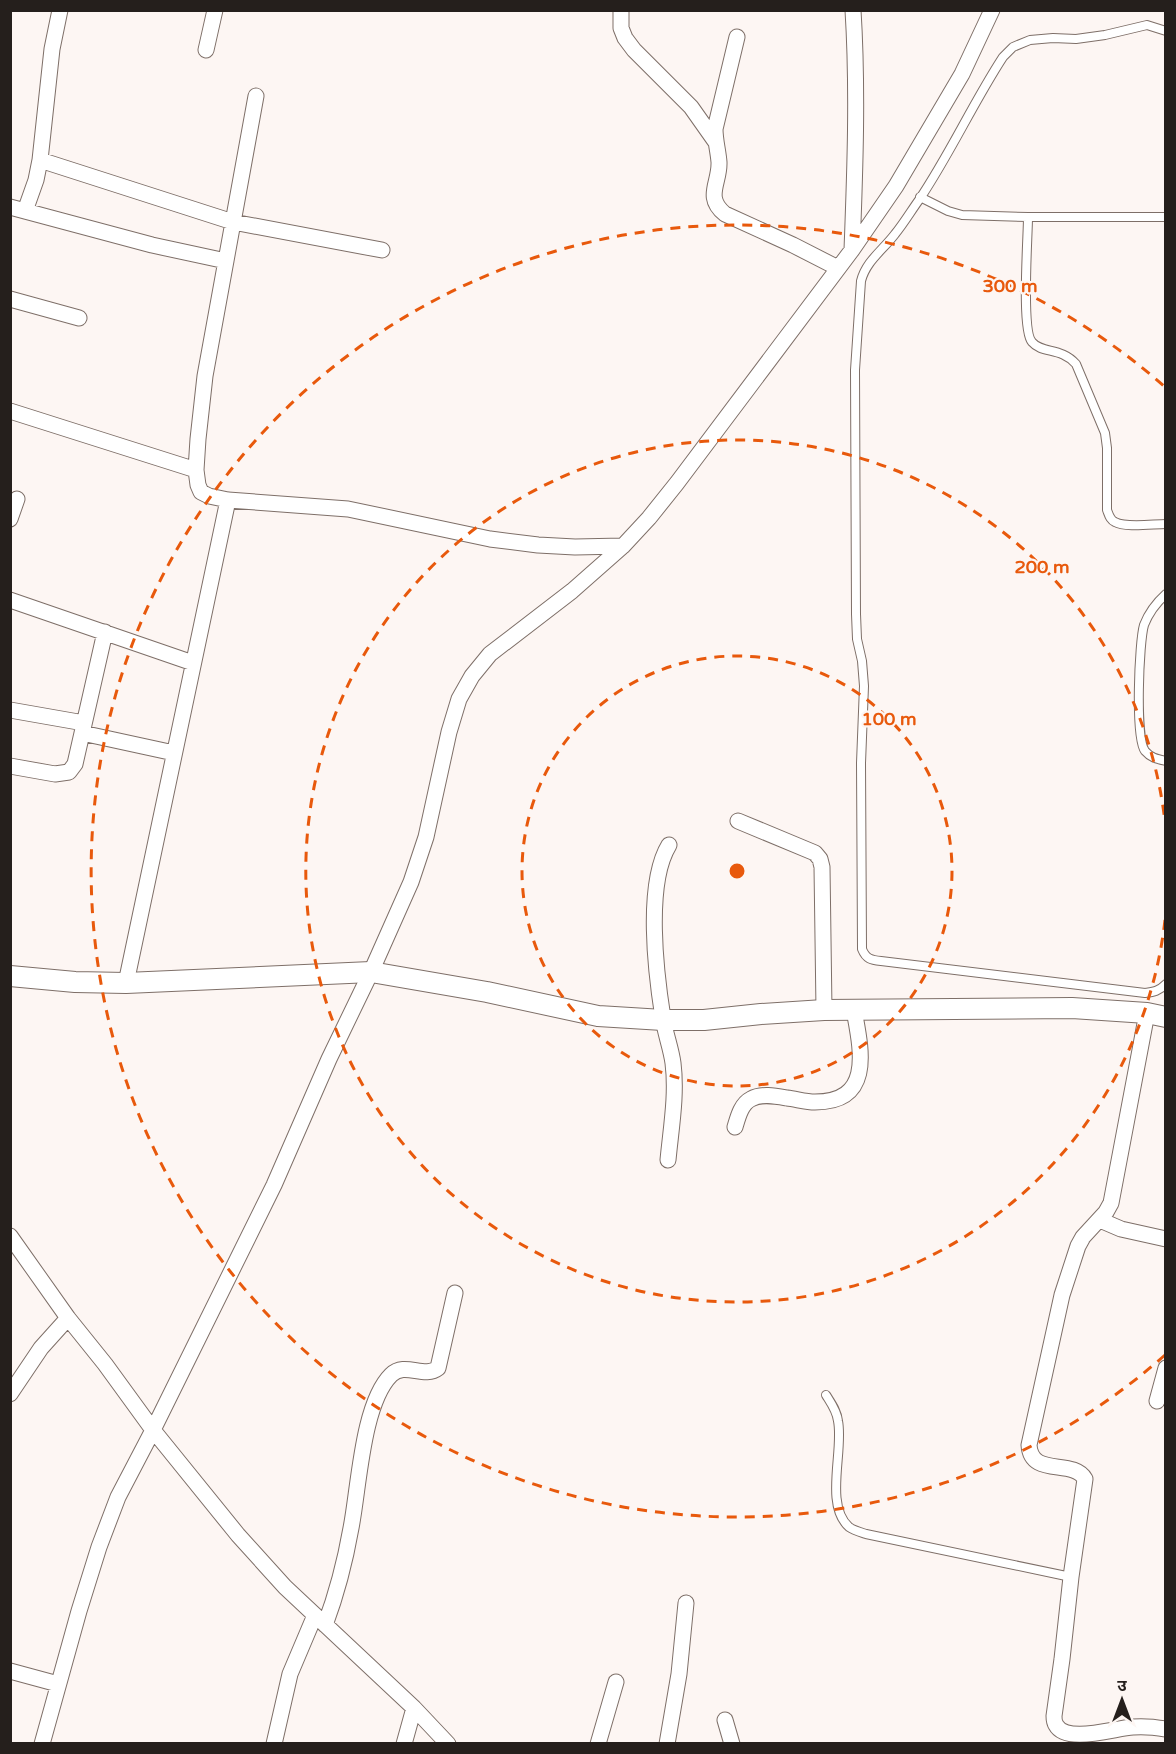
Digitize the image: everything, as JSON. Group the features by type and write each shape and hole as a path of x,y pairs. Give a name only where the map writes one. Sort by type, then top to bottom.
{"street":[{"path":"60,10 52,49 36,180 18,209 152,245 226,261"},
{"path":"206,50 215,10"},
{"path":"621,10 621,28 625,38 691,107 715,141"},
{"path":"852,250 855,97 853,10"},
{"path":"42,1743 99,1548 118,1497 274,1185 411,882 426,837 449,732 459,699 472,676 490,654 572,591 623,546 677,483 852,250 896,186 962,74 992,10"},
{"path":"737,37 717,114 715,141 719,162 713,199 717,208 724,214 837,268"},
{"path":"256,96 205,376 196,470 201,492 228,500 348,509 490,539 575,547 623,546"},
{"path":"40,160 233,222 382,250"},
{"path":"10,299 79,318"},
{"path":"10,411 196,470"},
{"path":"10,519 17,499"},
{"path":"126,983 228,500"},
{"path":"10,600 193,663"},
{"path":"10,766 55,774 69,772 75,764 105,632"},
{"path":"10,710 174,753"},
{"path":"738,821 815,853 820,859 824,1010"},
{"path":"668,1160 674,1078 673,1062 663,1020 656,957 656,886 663,855 669,845"},
{"path":"10,976 75,982 126,983 371,972 598,1016 663,1020 704,1020 824,1010 1072,1008 1156,1015 1111,1203 1078,1246 1062,1295 1029,1453 1039,1462 1080,1473 1085,1479 1054,1716 1056,1725 1062,1731 1074,1735 1132,1727 1149,1726 1166,1729"},
{"path":"735,1127 742,1107 750,1099 762,1096 815,1102 833,1100 847,1094 855,1085 861,1057 854,1010"},
{"path":"1100,1220 1121,1229 1166,1239"},
{"path":"10,1236 68,1318 153,1430 238,1535 285,1587 448,1743"},
{"path":"274,1743 290,1674 320,1620 336,1597 344,1570 366,1435 378,1392 391,1374 397,1370 404,1368 428,1372 438,1368 455,1293"},
{"path":"10,1394 40,1348 68,1318"},
{"path":"1157,1401 1166,1368"},
{"path":"666,1743 678,1674 686,1603"},
{"path":"10,1671 58,1684"},
{"path":"598,1743 616,1682"},
{"path":"404,1743 414,1708"},
{"path":"724,1720 732,1743"}],"lane":[{"path":"1166,31 1147,25 1076,39 1030,40 1013,47 1003,57 920,197 896,233 869,262 864,271 861,281 855,370 856,614 864,686 861,763 862,949 865,956 871,960 1145,993 1155,992 1166,984"},
{"path":"920,197 948,211 962,215 1166,217"},
{"path":"1028,217 1026,317 1028,336 1033,344 1061,352 1076,364 1105,433 1109,517 1122,525 1166,524"},
{"path":"1166,594 1152,609 1144,625 1141,645 1140,724 1141,740 1145,750 1154,759 1166,761"},
{"path":"826,1395 835,1408 838,1420 840,1434 836,1496 840,1516 849,1528 866,1534 1071,1577"}]}
